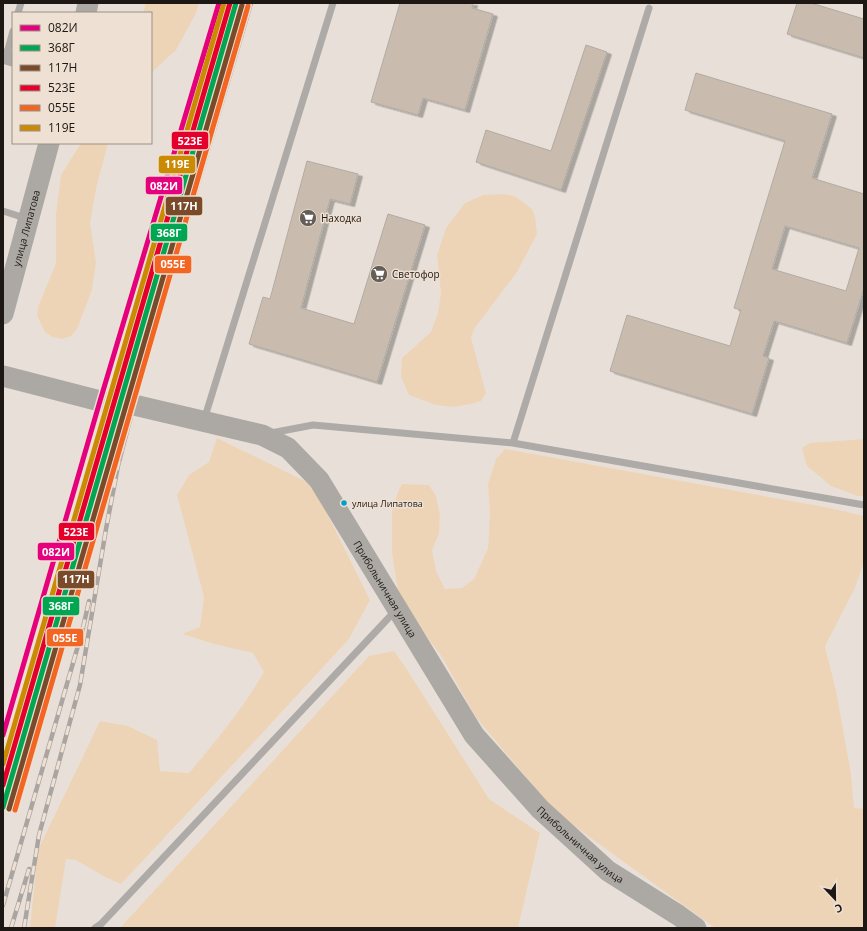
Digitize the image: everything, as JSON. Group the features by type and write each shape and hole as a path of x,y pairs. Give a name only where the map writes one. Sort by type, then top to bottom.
{"street":[{"name":"улица Липатова","path":"3,314 49,144"},
{"name":"Прибольничная улица","path":"3,376 100,401 134,405 262,435 288,448 319,480 474,735 540,809 608,871 696,928"}],"lane":[{"path":"204,422 333,3"},
{"path":"513,443 649,8"},
{"path":"7,57 12,35"},
{"path":"3,211 28,219"},
{"path":"262,435 313,425 513,443 864,505"},
{"path":"95,928 101,924 397,609"}],"shaded area":[{"path":"146,3 199,3 196,13 176,50 152,72 152,12 143,12"},
{"path":"80,144 108,144 96,189 90,223 96,262 92,290 77,329 71,336 62,339 53,337 45,332 37,316 38,307 56,263 56,214 61,175"},
{"path":"505,194 516,197 532,209 535,216 537,234 517,272 474,329 471,338 486,393 481,401 453,407 436,405 409,395 401,377 402,358 431,332 438,313 441,293 437,255 446,228 465,203 483,195"},
{"path":"217,438 313,485 370,600 349,639 121,884 105,877 76,860 66,859 55,928 30,928 38,850 100,721 128,726 157,740 160,771 189,773 238,711 264,672 253,653 214,644 182,634 200,627 204,597 177,495 189,475 209,462"},
{"path":"864,439 864,496 858,496 831,486 807,466 802,448 810,443"},
{"path":"505,449 830,508 864,516 864,562 855,588 825,646 836,690 851,774 854,808 864,809 864,928 715,928 555,812 475,716 442,657 404,606 398,591 392,553 392,511 402,484 429,485 436,496 440,515 439,534 432,550 436,571 445,589 462,588 474,579 488,548 490,515 488,484 496,459"},
{"path":"394,651 489,799 540,833 518,928 120,928 369,656"}],"building":[{"path":"400,3 473,3 472,8 493,14 465,110 423,98 418,115 371,102"},
{"path":"797,3 811,3 864,19 864,58 787,34"},
{"path":"586,45 607,52 561,190 476,162 486,130 551,151"},
{"path":"696,73 832,114 812,178 864,194 864,288 847,343 774,321 763,356 769,358 752,414 610,371 627,315 730,346 741,310 734,308 785,141 685,110","holes":["785,226 859,248 846,291 772,269"]},
{"path":"307,161 358,174 350,204 330,199 301,308 354,324 388,214 425,225 377,382 249,344 263,297 270,299"}],"railway":[{"path":"24,928 39,835 80,685 118,466 138,389 251,3"},
{"path":"3,905 82,632 89,601"},
{"path":"11,928 29,869"}],"transit line":[{"name":"082И","path":"3,735 100,401 219,3"},
{"name":"119Е","path":"3,764 224,3"},
{"name":"523Е","path":"3,785 230,3"},
{"name":"368Г","path":"3,807 236,3"},
{"name":"117Н","path":"9,809 242,5"},
{"name":"055Е","path":"15,810 248,6"}],"place":[{"name":"Находка","path":"308,218"},
{"name":"Светофор","path":"379,274"},
{"name":"улица Липатова","path":"344,503"}]}
